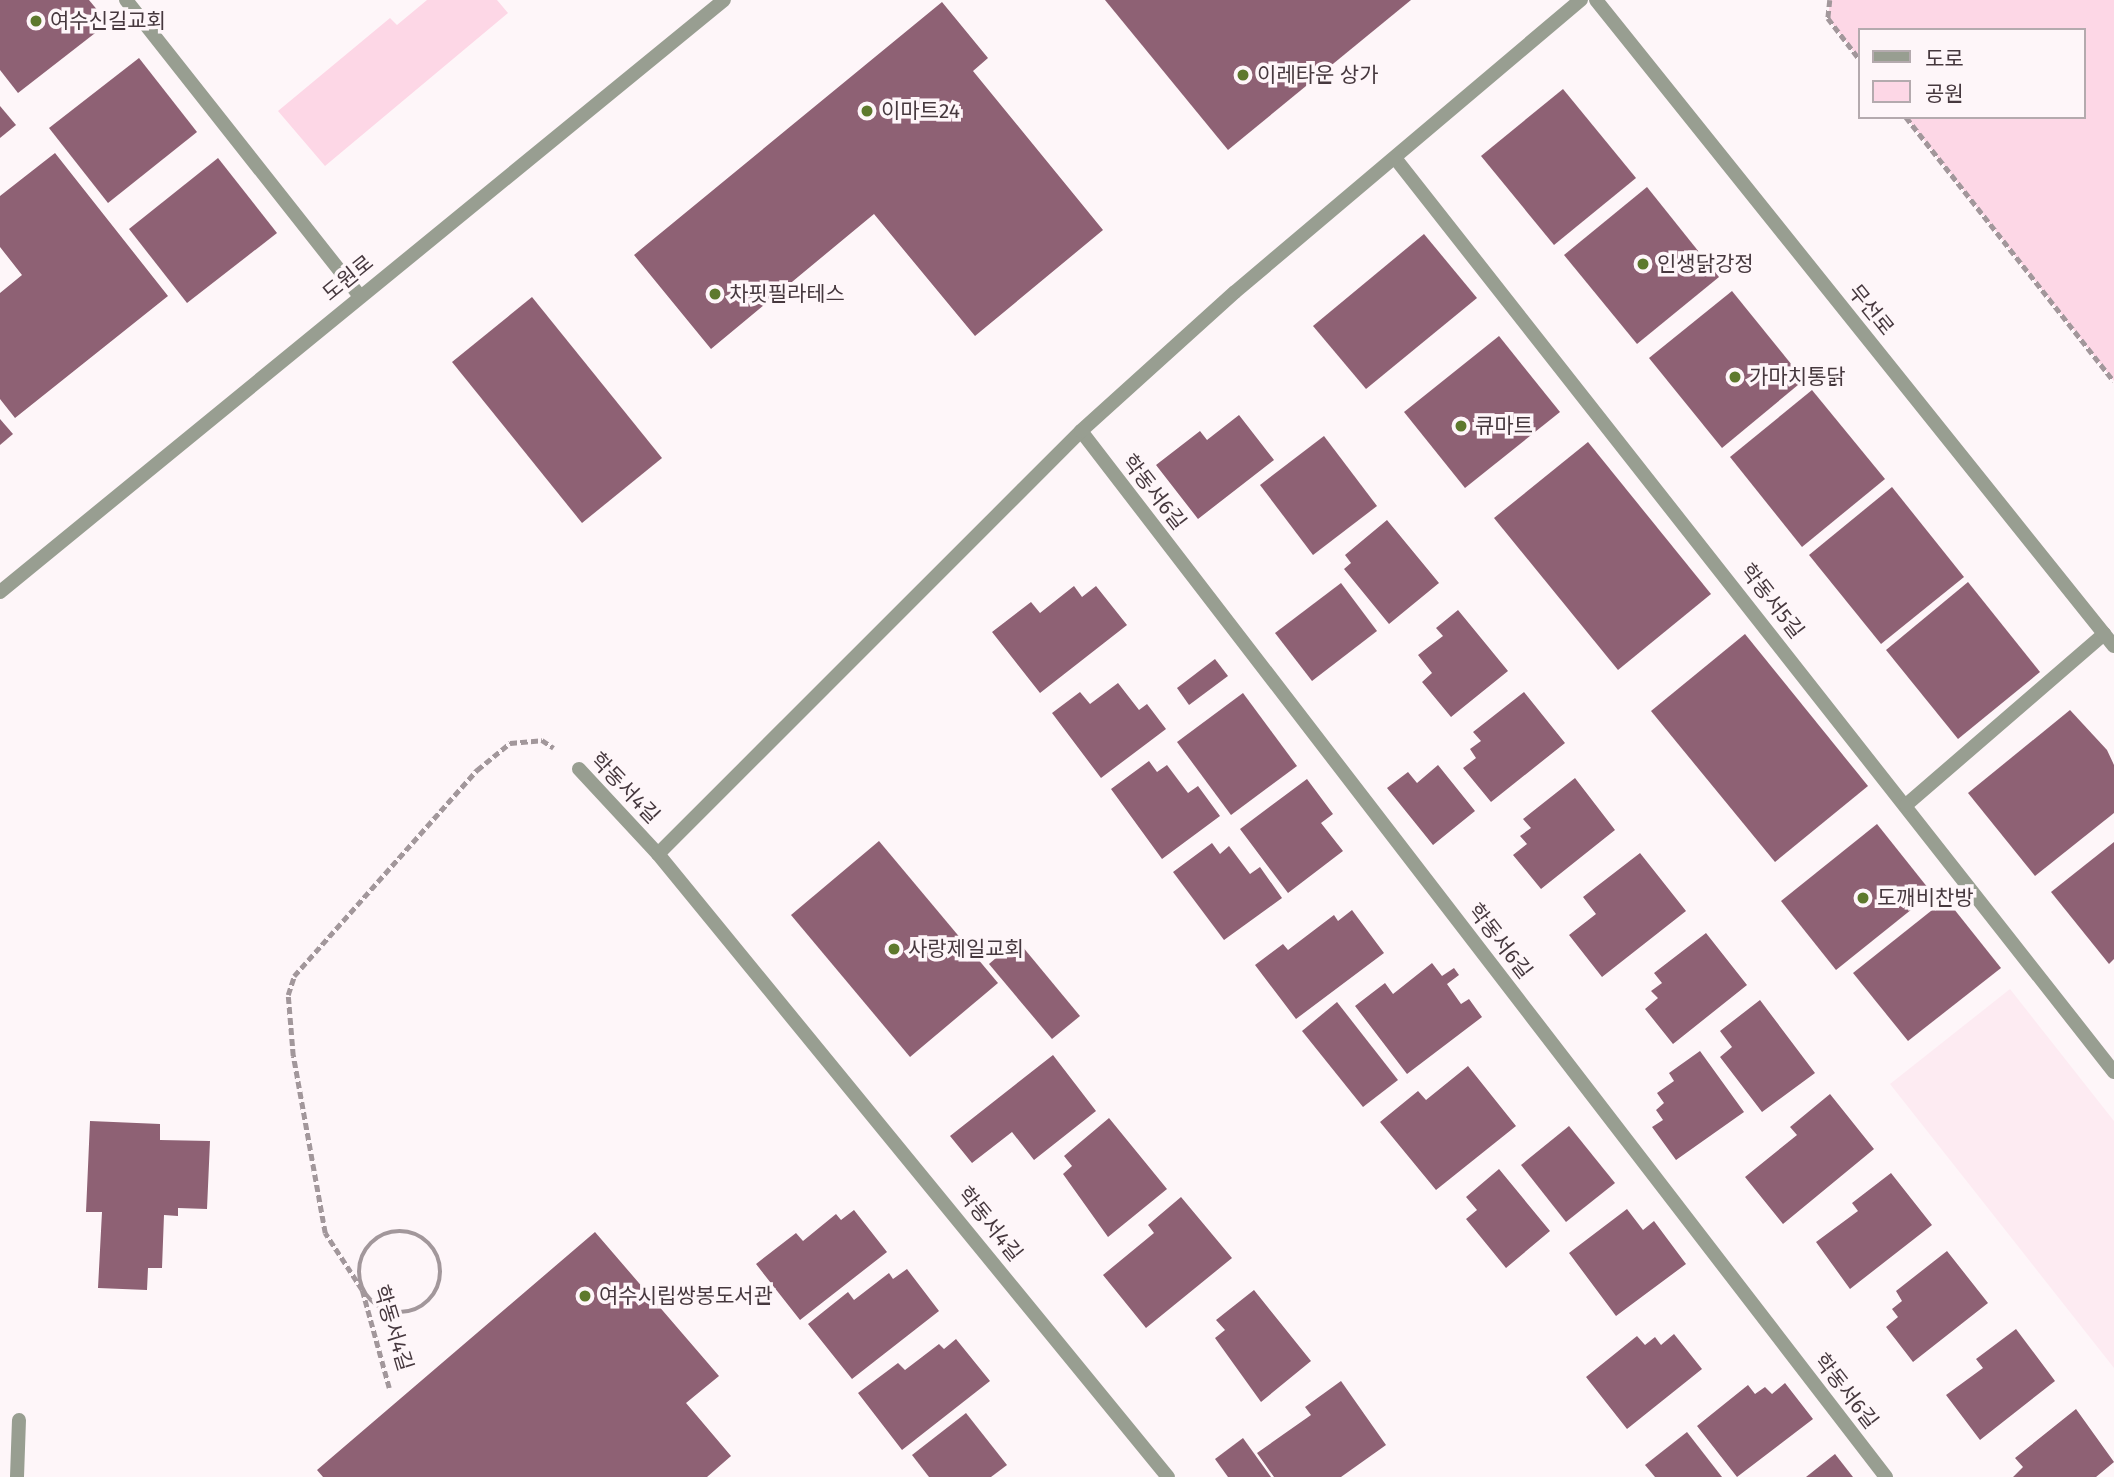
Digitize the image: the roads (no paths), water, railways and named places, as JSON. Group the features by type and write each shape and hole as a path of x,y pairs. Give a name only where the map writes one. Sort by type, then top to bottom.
{"street":[{"path":"126,0 360,296"},
{"name":"도원로","path":"0,592 724,0"},
{"path":"658,854 1081,431 1235,292 1581,0"},
{"name":"무선로","path":"1596,0 2114,646"},
{"name":"학동서5길","path":"1395,158 2114,1072"},
{"name":"학동서6길","path":"1081,431 1886,1477"},
{"path":"1906,805 2104,634"},
{"name":"학동서4길","path":"579,769 658,854 1168,1477"},
{"path":"17,1477 19,1420"}],"place":[{"name":"여수신길교회","path":"36,21"},
{"name":"이레타운 상가","path":"1243,75"},
{"name":"이마트24","path":"867,111"},
{"name":"인생닭강정","path":"1643,264"},
{"name":"차핏필라테스","path":"715,294"},
{"name":"가마치통닭","path":"1735,377"},
{"name":"큐마트","path":"1461,426"},
{"name":"도깨비찬방","path":"1863,898"},
{"name":"사랑제일교회","path":"894,949"},
{"name":"여수시립쌍봉도서관","path":"585,1296"}]}
